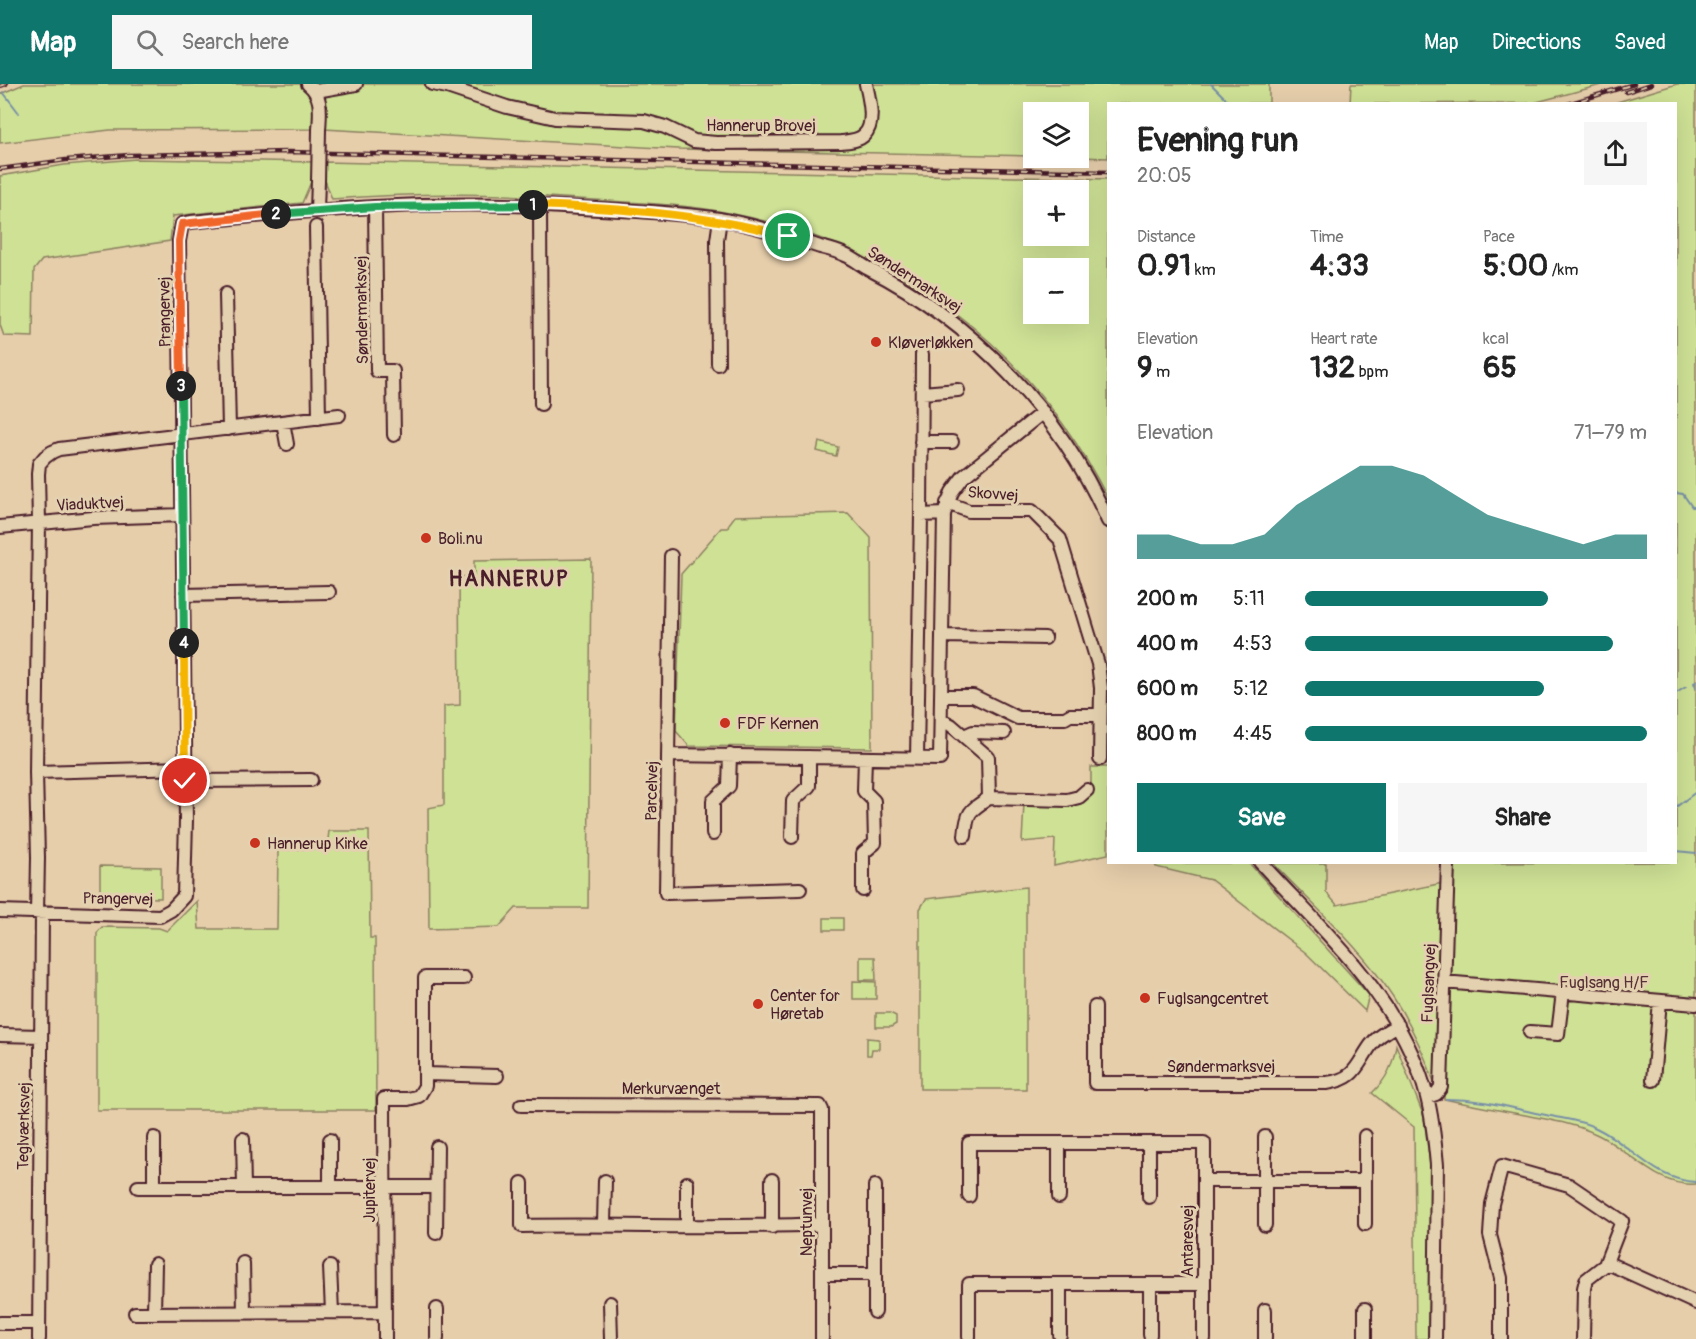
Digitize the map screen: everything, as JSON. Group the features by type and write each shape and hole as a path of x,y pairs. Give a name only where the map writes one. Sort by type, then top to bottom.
{"street":[{"path":"317,210 320,111 312,87 356,84"},
{"name":"Hannerup Brovej","path":"432,84 535,114 555,118 644,121 665,127 694,141 716,143 855,140 863,136 867,130 870,99 866,84"},
{"path":"540,205 541,404"},
{"name":"Søndermarksvej","path":"182,224 317,210 540,205 720,219 788,236 847,255 890,279 932,307 979,344 1043,412 1075,457 1107,519"},
{"name":"Søndermarksvej","path":"375,207 377,371 393,371 394,435"},
{"path":"718,364 717,240 720,219"},
{"name":"Prangervej","path":"0,911 160,916 171,910 184,896 186,888 179,241 182,224"},
{"path":"312,235 319,418"},
{"path":"226,294 229,429"},
{"path":"917,758 922,354"},
{"path":"922,393 958,390"},
{"name":"Skovvej","path":"945,509 963,477 1043,412"},
{"path":"39,913 36,772 39,464 52,452 100,444 339,415"},
{"path":"283,422 287,444"},
{"path":"921,442 952,442"},
{"path":"668,755 940,759 945,509"},
{"name":"Skovvej","path":"921,515 945,509 1032,512 1060,539 1098,664 1101,688 1100,759"},
{"name":"Viaduktvej","path":"0,528 39,522 182,515"},
{"name":"Parcelvej","path":"671,556 666,893 800,889"},
{"path":"183,595 329,592"},
{"path":"942,636 1044,638"},
{"path":"941,696 973,696 1018,718 1100,715"},
{"path":"941,720 951,724 988,757 989,798"},
{"path":"964,736 973,732 1004,733"},
{"path":"713,834 713,801 729,786 730,756"},
{"path":"792,837 793,801 809,786 809,757"},
{"path":"863,891 863,853 875,843 874,801 864,791 865,758"},
{"path":"36,772 185,768"},
{"path":"185,781 311,780"},
{"path":"965,836 966,822 971,809 989,798 1066,801 1079,797 1087,790"},
{"path":"1262,864 1364,975 1389,1009 1415,1060 1427,1097 1435,1137 1437,1165 1435,1339"},
{"name":"Fuglsangvej","path":"1427,1097 1436,1094 1441,1087 1448,864"},
{"name":"Teglværksvej","path":"39,913 41,1036 39,1339"},
{"name":"Jupitervej","path":"385,1339 384,1100 419,1096 425,1086 425,978 464,978"},
{"path":"1444,982 1696,1004"},
{"path":"1530,1032 1558,1034 1563,992"},
{"path":"1653,1080 1660,1001"},
{"name":"Søndermarksvej","path":"1095,1007 1095,1083 1327,1083 1339,1081 1351,1075 1358,1067 1372,1043 1398,1025"},
{"path":"0,1035 41,1036"},
{"path":"426,1074 497,1076"},
{"name":"Merkurvænget","path":"521,1105 820,1106"},
{"name":"Neptunvej","path":"820,1106 822,1110 822,1339"},
{"path":"1365,1136 1365,1224"},
{"path":"1265,1137 1265,1225"},
{"path":"154,1138 154,1187"},
{"path":"243,1139 244,1187"},
{"path":"330,1140 330,1187"},
{"path":"969,1196 969,1143 1149,1143 1149,1197"},
{"path":"1059,1143 1059,1197"},
{"name":"Antaresvej","path":"1149,1143 1204,1143 1204,1339"},
{"path":"436,1233 437,1147"},
{"path":"1501,1339 1501,1278 1491,1235 1492,1204 1502,1166 1569,1185 1622,1221 1605,1265 1586,1280 1583,1339"},
{"path":"772,1180 772,1227"},
{"path":"1204,1180 1365,1181"},
{"path":"604,1224 605,1181"},
{"path":"522,1183 522,1226 604,1224 772,1227 822,1224"},
{"path":"687,1183 687,1226"},
{"path":"875,1186 875,1312"},
{"path":"138,1187 436,1187"},
{"path":"154,1263 154,1313"},
{"path":"243,1263 244,1312"},
{"path":"1605,1265 1612,1265 1696,1303"},
{"path":"330,1267 332,1312"},
{"path":"822,1274 875,1274"},
{"path":"969,1337 969,1284 1204,1284"},
{"path":"1060,1284 1060,1335"},
{"path":"1150,1284 1150,1335"},
{"path":"610,1303 611,1339"},
{"path":"438,1309 438,1339"},
{"path":"1365,1309 1365,1339"},
{"path":"1265,1310 1265,1339"},
{"path":"135,1313 385,1312"},
{"path":"0,1323 39,1323"}],"green space":[{"path":"24,84 301,84 313,99 315,129 110,130 0,143 0,94"},
{"path":"316,84 1269,84 1269,102 1107,102 1107,158 1089,157 1089,102 1023,102 1023,156 678,149 324,129"},
{"path":"1351,84 1605,84 1537,102 1350,102"},
{"name":"Fuglsang H/F","path":"1677,84 1696,84 1696,1184 1682,1184 1656,1174 1608,1141 1579,1127 1444,1099 1451,864 1677,864 1677,102 1617,102"},
{"path":"136,159 314,162 314,175 302,203 173,216 170,241 42,260 34,270 33,337 4,336 0,325 0,176 64,165"},
{"path":"323,162 1107,179 1107,497 1077,444 1040,395 999,350 953,311 902,277 848,250 790,228 712,210 561,198 496,195 397,195 332,199 323,175"},
{"path":"819,442 838,447 836,456 817,451"},
{"path":"848,513 871,538 872,748 689,746 676,731 681,574 721,528 728,528 735,516"},
{"path":"591,559 588,908 516,908 499,927 429,929 428,808 444,805 444,706 460,705 459,577 474,576 474,561"},
{"path":"1091,767 1107,767 1107,854 1054,866 1055,839 1022,842 1024,803 1091,789"},
{"path":"329,831 369,831 370,938 375,938 376,1110 97,1110 97,933 102,927 159,928 167,931 197,901 199,929 277,929 278,850 327,848"},
{"path":"1155,864 1250,864 1369,995 1365,1011 1306,953 1211,880 1156,867"},
{"path":"1274,864 1326,864 1326,892 1337,905 1443,883 1436,1087 1411,1028 1386,986 1352,944"},
{"path":"100,866 161,867 161,898 100,897"},
{"path":"1026,887 1026,1089 920,1089 920,909 926,899"},
{"path":"824,918 843,918 843,930 824,930"},
{"path":"860,957 875,957 876,980 860,980"},
{"path":"853,981 876,982 876,999 853,999"},
{"path":"876,1013 890,1013 896,1016 896,1024 891,1027 876,1027"},
{"path":"867,1038 879,1039 879,1049 872,1049 871,1055 867,1055"},
{"path":"1396,1045 1424,1117 1431,1173 1428,1339 1416,1339 1414,1127 1372,1093 1388,1071"}],"waterway":[{"path":"1211,84 1229,102"},
{"path":"3,92 19,113"},
{"path":"1677,493 1683,494 1692,507 1696,507"},
{"path":"1696,682 1694,683 1696,688"},
{"path":"1677,692 1686,687"},
{"path":"1677,806 1696,792"},
{"path":"1677,851 1696,853"},
{"path":"1446,1099 1485,1102 1584,1123 1609,1135 1655,1169 1681,1180 1696,1182"}],"railway":[{"path":"0,86 6,84"},
{"path":"1575,102 1634,84"},
{"path":"1626,92 1651,84"},
{"path":"0,169 66,160 129,155 289,152 1107,172"}],"place":[{"name":"Kløverløkken","path":"876,342"},
{"name":"Boli.nu","path":"426,538"},
{"name":"FDF Kernen","path":"725,723"},
{"name":"Hannerup Kirke","path":"255,843"},
{"name":"Fuglsangcentret","path":"1145,998"},
{"name":"Center for Høretab","path":"758,1004"}],"district":[{"name":"HANNERUP","path":"509,578"}],"route":[{"path":"185,781 179,241 179,229 182,224 317,210 510,204 637,211 720,219 788,236"}]}
